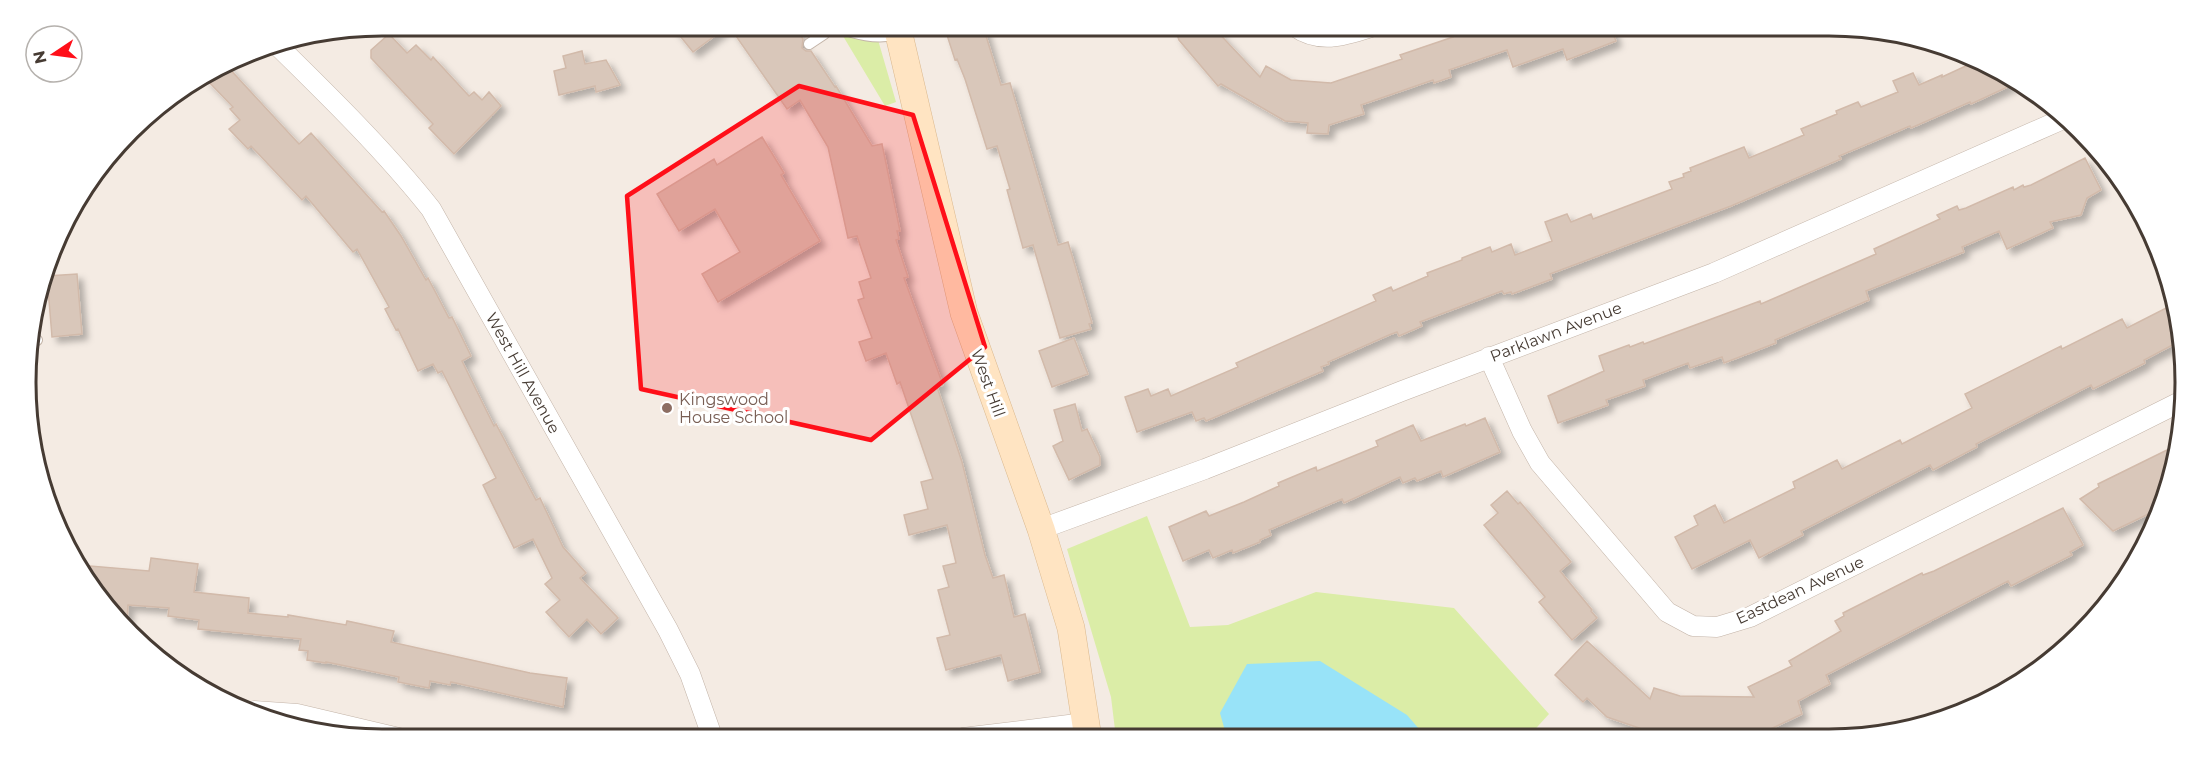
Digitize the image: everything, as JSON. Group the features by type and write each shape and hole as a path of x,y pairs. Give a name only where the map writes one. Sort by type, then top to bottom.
{"main road":[{"name":"West Hill","path":"899,36 964,313 1041,529 1071,628 1087,729"}],"street":[{"path":"1318,36 1325,38 1333,36"},
{"name":"West Hill Avenue","path":"283,51 408,180 431,209 668,630 690,674 709,729"},
{"name":"Parklawn Avenue","path":"1041,529 1205,469 1489,357 1714,273 2056,121"},
{"name":"Eastdean Avenue","path":"1489,357 1522,431 1540,463 1667,612 1693,626 1717,627 1750,617 2174,405"},
{"path":"277,713 297,714 351,727"}],"lane":[{"path":"809,44 821,36"}],"highlighted area":[{"path":"799,86 913,115 985,347 871,440 641,389 627,196"}],"green space":[{"path":"843,36 877,36 896,102 885,106"},
{"path":"1147,516 1190,627 1228,625 1316,592 1454,608 1549,714 1535,729 1115,729 1111,697 1067,549"}],"water":[{"path":"1320,661 1407,715 1419,729 1224,729 1220,713 1247,664"}],"building":[{"path":"387,36 391,36 407,53 416,45 431,60 433,57 469,96 474,92 482,100 489,92 501,106 454,154 429,128 433,124 371,58 371,50"},
{"path":"680,36 715,36 693,52"},
{"path":"736,36 801,36 803,39 802,48 811,51 836,86 872,146 882,144 900,231 897,231 899,239 896,240 908,277 904,278 943,385 937,387 962,462 985,555 993,578 1004,575 1014,617 1025,614 1040,672 1008,681 1001,655 946,670 937,638 950,635 938,590 949,587 943,566 956,563 947,525 909,535 904,515 928,509 921,482 933,479 900,382 897,384 886,353 866,361 859,342 872,338 858,300 864,298 859,282 871,278 857,236 848,238 828,147 800,100 787,109"},
{"path":"947,36 986,36 1001,85 1010,83 1058,245 1068,242 1092,323 1089,324 1091,329 1060,338 1033,245 1023,248 1007,190 1010,189 997,146 987,149 965,79 957,59 955,60"},
{"path":"1178,36 1221,36 1260,77 1266,66 1291,80 1331,83 1402,59 1400,55 1452,36 1614,36 1616,41 1567,60 1563,49 1513,67 1507,50 1449,70 1451,77 1434,83 1433,80 1361,105 1364,114 1329,125 1328,134 1307,133 1308,123 1285,121 1221,84 1218,86"},
{"path":"582,51 585,64 606,60 620,85 596,92 595,86 559,95 554,71 566,68 563,56"},
{"path":"1968,65 2009,86 1971,104 1970,102 1839,156 1841,159 1731,206 1550,274 1552,279 1512,294 1511,292 1504,294 1502,291 1420,322 1422,326 1399,336 1397,332 1389,335 1328,362 1329,364 1321,367 1323,371 1206,421 1204,418 1196,421 1192,412 1137,432 1125,397 1148,389 1151,396 1168,389 1171,396 1238,367 1236,363 1376,301 1373,295 1391,287 1393,291 1428,276 1427,273 1462,260 1462,258 1490,247 1492,252 1511,244 1515,255 1552,241 1545,222 1567,214 1571,222 1591,214 1593,219 1672,189 1669,182 1684,177 1683,174 1691,171 1690,168 1744,147 1749,158 1804,135 1801,129 1837,114 1836,111 1858,102 1861,107 1898,92 1893,81 1913,73 1919,85 1942,75 1942,77"},
{"path":"231,71 299,144 311,133 382,212 384,211 426,280 428,278 449,318 452,317 471,356 462,361 494,426 496,424 536,500 540,498 563,547 586,573 580,578 618,618 601,634 587,619 569,637 546,612 560,600 545,584 552,578 533,539 514,548 483,485 496,478 442,371 438,373 433,364 418,371 398,329 396,330 385,309 389,307 357,249 353,252 306,196 302,200 251,146 248,149 229,129 240,120 230,109 233,107 209,82"},
{"path":"762,137 784,173 781,175 820,241 718,302 702,274 740,252 715,209 679,231 657,194 714,159 717,165"},
{"path":"2085,158 2101,190 2087,198 2081,215 2050,222 2053,228 2007,249 1999,231 1962,247 1964,252 1866,291 1869,300 1775,340 1776,343 1724,363 1722,357 1690,368 1688,363 1643,380 1645,386 1606,400 1608,405 1558,423 1548,396 1604,371 1599,356 1629,345 1630,347 1643,342 1644,344 1760,301 1761,304 1876,254 1874,249 1940,219 1937,215 1957,206 1959,210 1966,208 2013,187 2014,190 2023,185 2024,187 2031,185"},
{"path":"77,274 82,334 52,337 48,292 53,276"},
{"path":"2166,308 2173,345 2144,360 2145,363 2093,389 2091,385 1976,444 1977,447 1933,470 1930,465 1801,531 1803,535 1759,558 1750,540 1692,569 1675,537 1698,525 1694,516 1715,505 1724,523 1795,488 1793,482 1837,460 1842,469 1900,440 1902,444 1972,408 1965,394 2061,346 2062,349 2122,319 2127,328"},
{"path":"1074,338 1088,374 1052,387 1039,351"},
{"path":"1075,404 1082,431 1087,429 1100,457 1100,465 1069,480 1053,446 1063,441 1054,410"},
{"path":"1485,418 1500,452 1443,477 1441,471 1417,481 1415,478 1403,483 1400,477 1344,503 1342,499 1269,530 1271,535 1233,553 1232,550 1213,558 1209,550 1183,561 1169,527 1206,511 1209,516 1279,486 1278,483 1316,467 1317,471 1378,446 1376,441 1413,425 1421,441"},
{"path":"2168,449 2150,514 2113,531 2080,499 2099,487 2098,484"},
{"path":"1507,491 1518,504 1520,502 1571,562 1560,571 1597,618 1572,640 1539,602 1545,597 1484,525 1498,513 1491,505"},
{"path":"2063,508 2083,545 2070,552 2072,555 2011,586 2008,581 1826,675 1830,684 1798,701 1802,714 1771,729 1642,729 1607,717 1587,698 1583,702 1555,675 1587,641 1650,699 1654,688 1680,696 1754,697 1748,687 1792,666 1789,661 1841,631 1835,621 1844,616 1843,613 1922,573 1923,575"},
{"path":"151,558 198,564 194,592 249,598 248,613 288,617 288,615 346,625 347,621 394,631 391,642 530,673 567,678 563,707 451,682 450,685 430,681 429,688 398,682 399,677 307,660 308,651 299,650 301,639 198,629 199,620 168,616 169,608 128,605 127,617 88,566 149,571"}],"place":[{"name":"Kingswood House School","path":"667,408"}]}
